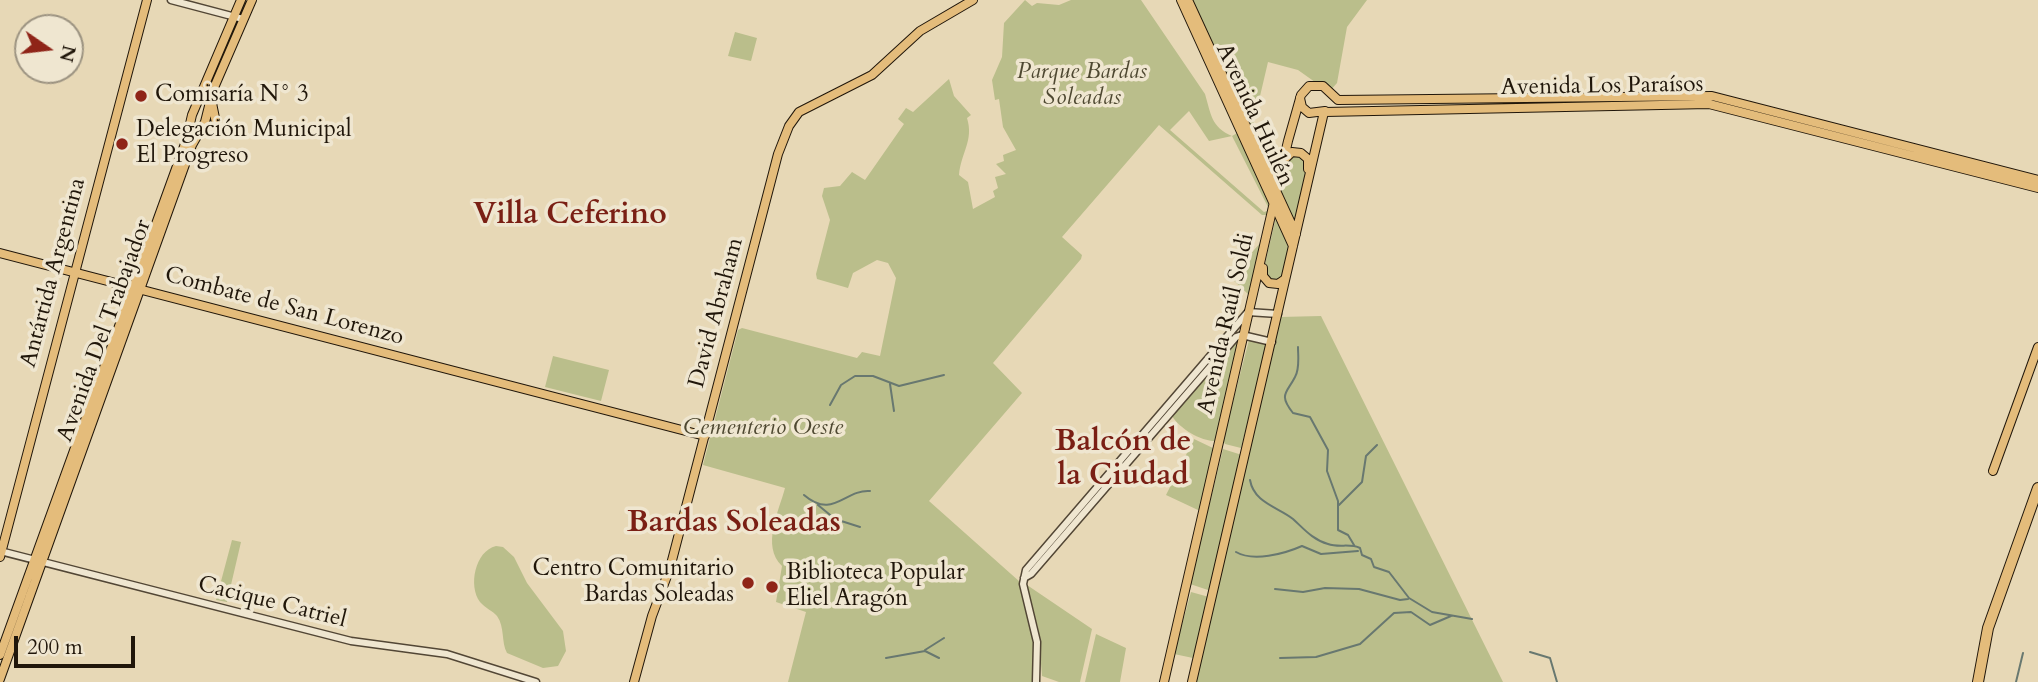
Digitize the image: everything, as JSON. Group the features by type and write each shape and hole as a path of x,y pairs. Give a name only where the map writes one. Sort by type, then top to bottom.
{"highway":[{"path":"1978,682 1988,628 2038,488"}],"main road":[{"name":"Antártida Argentina","path":"0,553 147,0"},
{"name":"Avenida Del Trabajador","path":"0,655 38,561 192,145 203,126 238,18 241,0"},
{"name":"Avenida Del Trabajador","path":"238,18 252,0"},
{"name":"David Abraham","path":"634,682 652,616 669,573 778,154 795,116 806,107 872,75 920,31 973,0"},
{"name":"Avenida Huilén","path":"1181,0 1293,246"},
{"name":"Avenida Huilén","path":"1188,0 1296,234"},
{"name":"Avenida Los Paraísos","path":"1300,97 1305,89 1314,84 1323,86 1330,96 1338,100 1714,96 2038,180"},
{"path":"1300,97 1307,112 1315,115 1324,112 1330,105 1330,96"},
{"name":"Avenida Raúl Soldi","path":"1164,682 1300,97"},
{"name":"Avenida Del Trabajador","path":"137,289 186,141 190,120 194,111 209,104"},
{"path":"194,111 209,104 216,124"},
{"name":"Avenida Los Paraísos","path":"1324,112 1711,104 2038,188"},
{"name":"Avenida Raúl Soldi","path":"1192,682 1324,112"},
{"path":"190,120 194,126 203,126"},
{"path":"1284,160 1292,152 1304,154 1308,162 1308,183"},
{"path":"1270,180 1277,181 1280,176"},
{"name":"Combate de San Lorenzo","path":"0,253 705,436"},
{"path":"1263,254 1262,273 1267,281 1278,284 1287,274"},
{"path":"1993,471 2038,347"},
{"name":"Avenida Del Trabajador","path":"0,679 38,561"}],"street":[{"path":"171,0 238,18"},
{"path":"1036,682 1037,642 1023,584 1026,570 1251,310 1278,314"},
{"path":"1024,578 1031,574 1236,337 1245,336 1272,342"},
{"name":"Cacique Catriel","path":"0,553 357,642 447,654 536,682"}],"green space":[{"name":"Parque Bardas Soleadas","path":"1025,0 1032,6 1037,3 1059,5 1071,0 1141,0 1205,94 1216,124 1232,136 1239,132 1270,201 1268,215 1262,215 1159,125 1062,237 1082,255 1081,259 993,363 1022,393 929,501 1020,582 1034,637 1034,682 788,682 806,612 776,602 782,566 776,558 772,539 785,488 703,465 738,330 742,328 857,358 862,352 880,356 896,278 888,263 877,260 853,273 848,288 817,279 830,220 822,196 824,188 840,186 852,172 865,180 904,124 898,119 906,108 913,112 949,79 954,96 971,115 967,118 969,133 959,175 968,182 973,209 995,197 993,191 998,188 995,177 1006,174 996,164 1004,161 1003,155 1016,150 1003,127 999,99 995,100 992,80 1002,57 1004,23","holes":["1189,111 1209,141 1232,136 1268,207 1264,212 1170,130"]},
{"path":"1190,0 1367,0 1347,27 1337,83 1329,92 1298,70 1268,62 1253,126 1248,128"},
{"path":"735,32 757,38 751,61 728,56"},
{"path":"1301,154 1308,166 1294,222 1279,192 1287,157"},
{"path":"1276,217 1291,245 1283,278 1274,283 1263,272"},
{"path":"1262,241 1249,295 1230,277"},
{"path":"1321,316 1503,682 1195,682 1280,317"},
{"path":"1249,340 1267,345 1241,448 1225,444 1223,440"},
{"path":"1235,342 1239,342 1217,441 1198,437 1172,416"},
{"path":"553,356 609,370 601,401 545,387"},
{"path":"1194,439 1215,449 1201,509 1198,510 1166,495"},
{"path":"1223,449 1242,455 1211,588 1208,590 1190,584"},
{"path":"232,540 241,542 227,602 216,600"},
{"path":"503,547 514,557 527,583 563,631 566,651 558,666 543,668 507,653 499,620 476,595 474,579 479,562 489,549"},
{"path":"1025,586 1092,629 1080,682 1059,682 1042,676 1038,627"},
{"path":"1191,592 1209,597 1193,658 1174,654"},
{"path":"1096,634 1126,648 1120,682 1085,682"}],"waterway":[{"path":"1298,347 1298,370 1285,394 1286,402 1293,413 1310,417 1328,450 1327,471 1338,501 1338,530 1348,535 1354,545"},
{"path":"830,405 841,385 855,376 873,376 899,386 944,375"},
{"path":"890,384 894,411"},
{"path":"1339,505 1362,482 1366,456 1377,445"},
{"path":"1250,480 1252,488 1261,499 1293,519 1318,540 1332,545 1360,548 1362,555 1371,559 1374,567 1389,572 1409,598 1432,612 1472,619"},
{"path":"804,495 823,505 870,491"},
{"path":"818,505 835,519 860,527"},
{"path":"1236,552 1260,557 1302,546 1321,554 1358,551"},
{"path":"1275,589 1303,592 1325,588 1359,589 1400,600 1408,599"},
{"path":"1280,658 1316,657 1360,644 1394,613 1411,612 1430,625 1451,616"},
{"path":"925,650 944,638"},
{"path":"886,658 925,651 939,658"},
{"path":"1530,652 1550,658 1557,682"},
{"path":"2016,682 2023,653"}],"place":[{"name":"Comisaría N° 3","path":"141,96"},
{"name":"Delegación Municipal El Progreso","path":"122,144"},
{"name":"Centro Comunitario Bardas Soleadas","path":"748,583"},
{"name":"Biblioteca Popular Eliel Aragón","path":"772,587"}],"district":[{"name":"Villa Ceferino","path":"570,216"},
{"name":"Balcón de la Ciudad","path":"1123,460"},
{"name":"Bardas Soleadas","path":"734,524"}],"park label":[{"name":"Cementerio Oeste","path":"763,429"}]}
